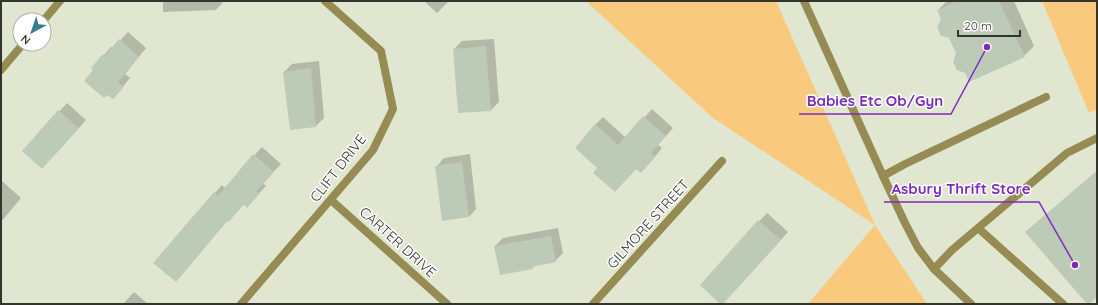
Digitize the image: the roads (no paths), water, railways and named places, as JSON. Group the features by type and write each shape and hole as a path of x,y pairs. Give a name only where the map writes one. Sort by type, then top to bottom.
{"street":[{"path":"51,12 60,1"},
{"name":"CLIFT DRIVE","path":"241,304 372,150 393,109 381,51 325,1"},
{"path":"804,1 883,176 918,248 934,269 971,304"},
{"path":"1,70 16,52"},
{"path":"883,176 1046,97"},
{"path":"934,269 952,250 1067,153 1097,138"},
{"name":"GILMORE STREET","path":"593,304 722,161"},
{"name":"CARTER DRIVE","path":"331,200 447,304"},
{"path":"978,228 1063,304"}],"place":[{"name":"Babies Etc Ob/Gyn","path":"987,47"},
{"name":"Asbury Thrift Store","path":"1075,265"}]}
